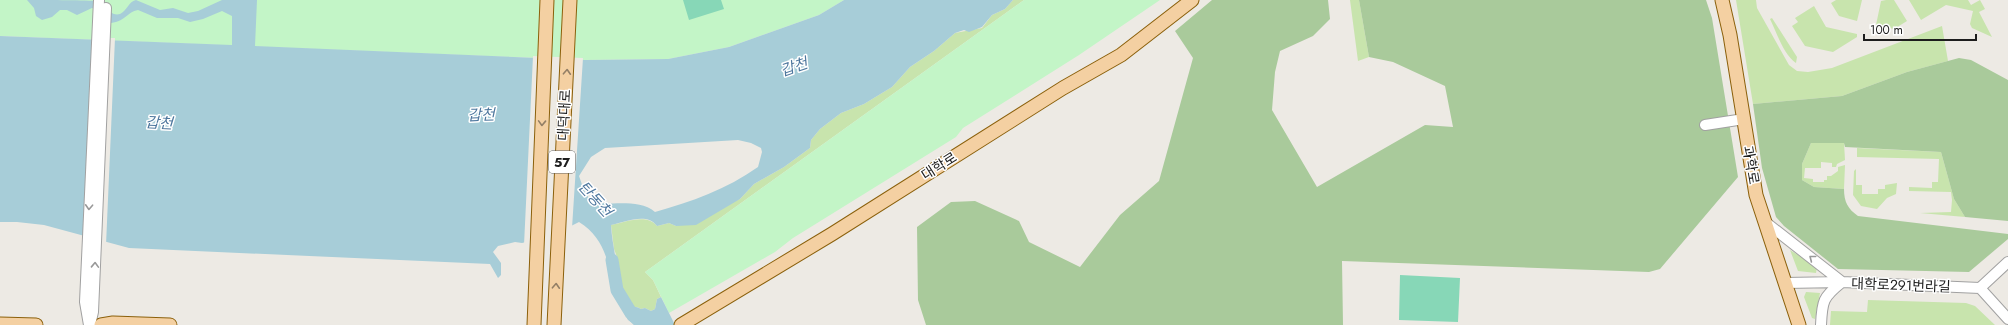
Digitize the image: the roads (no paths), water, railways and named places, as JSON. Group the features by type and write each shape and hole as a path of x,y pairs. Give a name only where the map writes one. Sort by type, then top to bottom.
{"main road":[{"name":"대덕대로","path":"534,325 547,0"},
{"name":"대덕대로","path":"554,325 570,0"},
{"name":"대학로","path":"685,323 832,234 1063,88 1121,55 1192,0"},
{"name":"과학로","path":"1722,0 1730,35 1756,195 1799,325"},
{"path":"101,325 113,322 170,325"},
{"path":"0,324 36,325"}],"street":[{"path":"90,325 89,303 99,0"},
{"path":"89,303 106,0"},
{"path":"1705,125 1744,119"},
{"path":"1764,221 1842,282 1825,298 1821,309 1821,325"},
{"path":"2008,262 1980,288 2008,319"},
{"name":"대학로291번라길","path":"1784,283 1842,282 1980,288"}],"water":[{"name":"갑천","path":"27,0 96,1 102,4 113,14 120,14 133,1 136,0 160,10 173,8 188,13 198,11 222,0 257,0 255,46 585,60 668,59 729,47 819,15 844,0 1013,0 1005,9 992,15 982,27 969,32 964,30 955,33 934,51 910,67 892,87 864,104 841,113 820,129 811,140 810,148 784,167 754,184 740,199 696,225 676,226 669,223 657,226 648,220 636,219 611,225 617,277 612,278 602,246 593,233 579,222 551,236 522,243 515,242 498,246 493,252 501,263 501,275 498,278 490,264 129,248 44,225 0,222 0,36 232,45 232,16 222,11 203,19 190,22 178,18 157,18 138,10 134,11 123,19 111,23 96,9 92,8 77,15 67,10 60,10 52,17 42,20 36,16 34,8","holes":["738,140 751,143 761,148 762,152 758,167 734,182 708,194 655,212 637,204 607,203 598,202 591,199 586,194 579,176 591,157 605,148"]},
{"path":"661,297 675,325 635,325 628,320 623,311 634,307 641,309 645,308 651,311 655,309 657,299"}],"waterway":[{"name":"탄동천","path":"612,260 617,290 631,313 643,325"}]}
